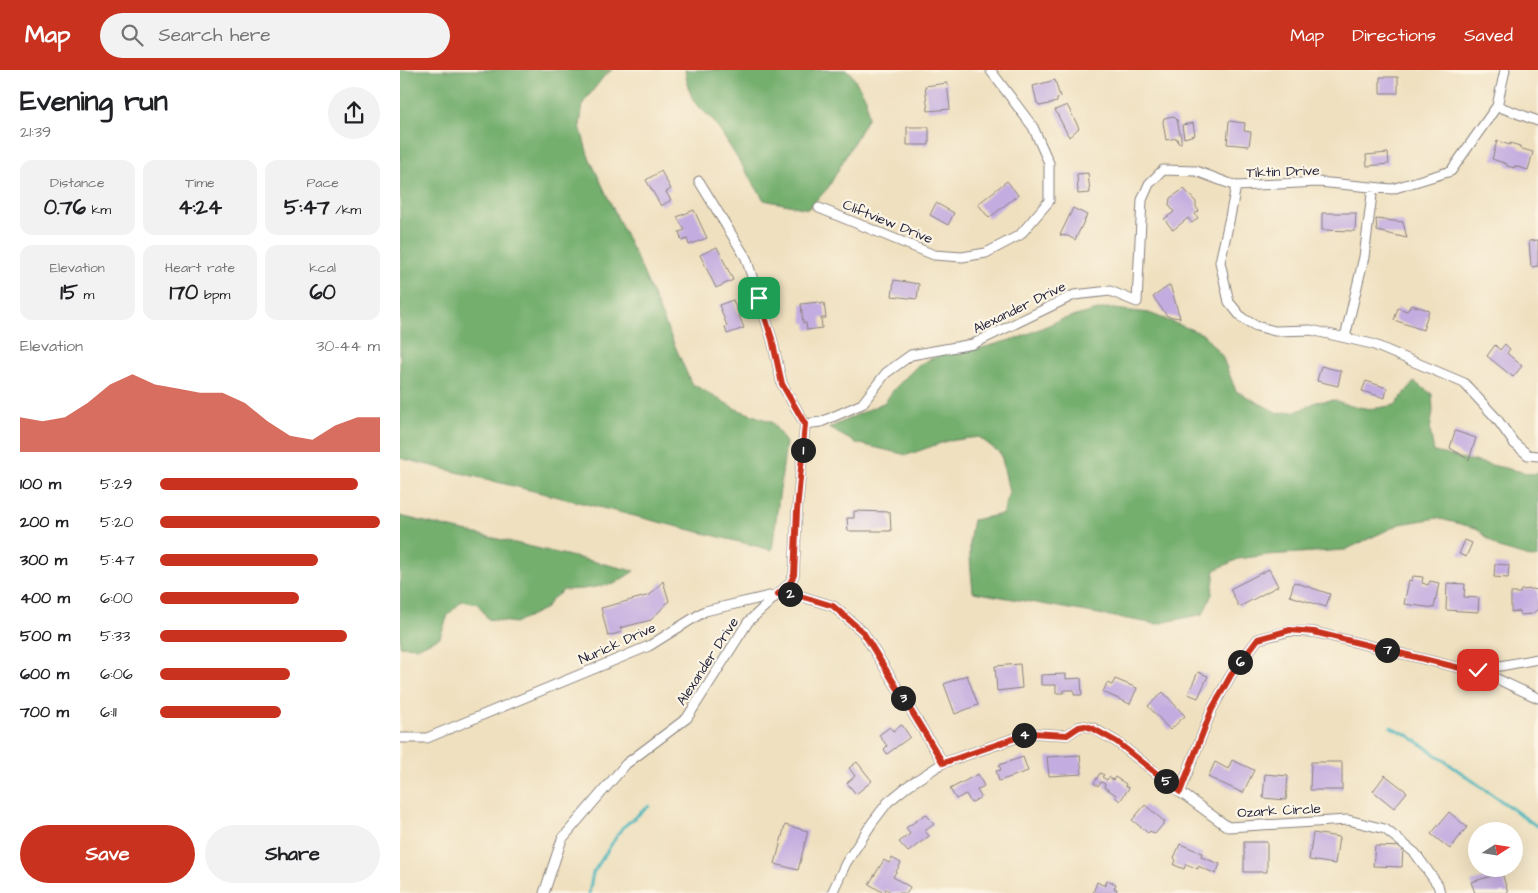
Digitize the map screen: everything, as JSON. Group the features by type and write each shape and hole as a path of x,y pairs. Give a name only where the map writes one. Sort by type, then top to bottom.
{"street":[{"name":"Cliftview Drive","path":"819,208 934,255 962,257 986,252 1020,235 1049,201 1049,163 1033,127 990,70"},
{"name":"Tiktin Drive","path":"1505,70 1497,106 1451,171 1392,189 1318,182 1236,186 1220,262 1229,302 1242,318 1256,326 1276,331 1311,330 1372,344 1464,383 1497,419 1514,443 1528,454 1538,456"},
{"path":"1497,106 1538,121"},
{"name":"Alexander Drive","path":"544,893 562,839 626,764 687,718 748,622 790,583 794,575 797,511 805,424 822,422 862,404 886,372 911,355 973,344 1074,295 1110,291 1137,302 1142,200 1149,184 1163,170 1196,171 1236,186"},
{"path":"699,181 746,258 772,339 782,384 805,424"},
{"path":"1344,337 1364,257 1373,187"},
{"name":"Nurick Drive","path":"400,738 427,738 649,646 706,611 778,594 794,594 833,606 863,632 943,763"},
{"path":"1180,792 1212,709 1231,675 1258,639 1290,630 1314,632 1468,670 1478,670 1538,659"},
{"path":"1478,670 1538,698"},
{"name":"Ozark Circle","path":"832,893 846,863 872,823 888,802 909,785 943,763 1030,733 1067,735 1079,727 1085,726 1117,742 1228,827 1348,820 1385,829 1415,853 1438,885 1440,893"}],"green space":[{"path":"400,70 612,70 605,75 583,103 580,126 588,155 643,272 691,383 736,409 772,422 786,443 772,550 400,458"},
{"path":"685,70 845,70 850,72 866,98 868,117 828,188 808,209 764,200 713,120 694,102 688,87"},
{"path":"1106,308 1149,313 1203,334 1222,356 1236,391 1278,413 1298,411 1316,402 1334,400 1351,406 1372,409 1395,405 1414,382 1432,394 1433,411 1430,430 1434,452 1531,474 1538,473 1538,557 1533,558 1499,548 1476,528 1437,518 1400,524 1345,550 1267,555 1238,559 1215,570 1212,594 1203,614 1156,624 973,592 970,547 973,520 1003,514 1009,492 1001,454 979,437 947,441 907,455 856,443 829,428 885,402 895,388 918,365 944,353 978,349 1021,337 1060,320"},
{"path":"400,516 634,571 614,584 564,590 552,599 546,608 515,623 488,619 478,604 462,601 448,615 440,637 419,647 400,646"}],"building":[{"path":"1380,77 1398,77 1398,93 1380,93"},
{"path":"1055,80 1060,97 1057,99 1057,102 1040,106 1037,103 1033,86"},
{"path":"947,83 950,109 928,111 925,86"},
{"path":"1067,105 1079,128 1069,137 1055,110"},
{"path":"1173,116 1177,120 1181,143 1178,143 1177,138 1166,140 1164,118"},
{"path":"1229,121 1245,123 1244,131 1251,132 1249,146 1227,144"},
{"path":"1193,123 1195,135 1184,138 1182,125"},
{"path":"907,127 929,127 929,145 907,145"},
{"path":"1497,141 1520,146 1519,148 1533,152 1528,170 1507,166 1507,164 1492,159"},
{"path":"1388,153 1389,164 1367,166 1366,155"},
{"path":"661,171 671,189 666,192 671,200 661,206 646,180"},
{"path":"1088,173 1090,193 1078,194 1077,174"},
{"path":"1007,181 1018,195 989,218 978,204"},
{"path":"1184,189 1196,202 1196,207 1199,211 1195,214 1198,218 1192,223 1188,218 1173,230 1164,219 1174,212 1169,205 1170,198"},
{"path":"936,203 954,213 948,225 930,215"},
{"path":"1073,208 1087,215 1075,240 1068,236 1060,235"},
{"path":"694,210 707,238 689,245 687,239 682,241 679,232 685,230 677,217"},
{"path":"1322,213 1356,213 1355,231 1322,230"},
{"path":"1376,219 1403,222 1407,238 1377,231"},
{"path":"1538,240 1538,266 1531,267 1529,241"},
{"path":"717,247 733,280 716,288 700,255"},
{"path":"894,280 919,284 917,299 892,296"},
{"path":"1170,285 1180,318 1167,316 1153,297"},
{"path":"733,300 744,328 727,334 725,327 727,326 719,305"},
{"path":"819,302 820,304 824,303 826,318 821,318 822,328 807,330 806,323 803,323 801,304"},
{"path":"1411,305 1429,310 1423,330 1394,320 1398,308 1407,311"},
{"path":"1505,344 1510,349 1507,353 1522,366 1513,377 1487,356 1495,345 1500,350"},
{"path":"1321,366 1341,371 1338,386 1317,381"},
{"path":"1366,381 1387,388 1385,398 1362,391"},
{"path":"1455,431 1476,438 1469,460 1450,448"},
{"path":"854,511 890,512 891,531 848,531 847,518 854,518"},
{"path":"1465,540 1472,543 1466,557 1459,554"},
{"path":"1495,564 1509,565 1508,578 1494,577"},
{"path":"1269,569 1278,586 1239,607 1230,589"},
{"path":"1413,576 1423,577 1422,583 1428,585 1430,581 1439,583 1434,608 1404,604 1409,580 1412,581"},
{"path":"663,581 669,601 651,620 620,628 622,632 608,636 601,608 650,595"},
{"path":"1294,582 1330,594 1326,607 1290,596"},
{"path":"1447,583 1465,584 1464,597 1479,598 1478,612 1446,610"},
{"path":"1521,590 1538,590 1538,609 1532,614 1520,615 1519,611 1511,612 1511,593 1520,593"},
{"path":"1020,664 1022,688 997,691 995,666"},
{"path":"1198,672 1208,676 1198,698 1188,694"},
{"path":"1066,674 1066,679 1081,678 1082,695 1074,695 1074,690 1064,690 1064,693 1056,693 1056,685 1041,685 1041,675"},
{"path":"967,675 978,705 955,714 944,684"},
{"path":"1115,679 1137,688 1130,704 1103,692 1107,683 1112,685"},
{"path":"1163,692 1185,716 1170,730 1148,706"},
{"path":"902,725 910,737 887,754 884,749 887,746 879,735 890,727 893,731"},
{"path":"1080,755 1082,774 1049,776 1047,757"},
{"path":"1023,757 1028,771 999,781 996,771 1001,770 999,765"},
{"path":"1232,760 1254,770 1243,793 1208,777 1215,762 1228,769"},
{"path":"857,762 872,781 856,794 847,783 855,776 849,768"},
{"path":"1311,762 1342,762 1342,790 1310,790"},
{"path":"1100,773 1107,780 1109,777 1113,780 1115,777 1129,788 1120,801 1115,797 1116,795 1104,787 1105,784 1101,782 1098,786 1094,783"},
{"path":"978,774 984,786 977,790 981,797 971,803 966,794 956,799 950,789"},
{"path":"1265,774 1288,776 1286,800 1263,798"},
{"path":"1385,775 1407,792 1394,808 1373,791"},
{"path":"1145,805 1165,822 1155,834 1150,831 1148,833 1132,820"},
{"path":"1449,812 1467,827 1450,849 1431,834"},
{"path":"926,814 934,824 925,831 929,836 908,852 899,842 910,834 906,828"},
{"path":"785,825 808,831 798,870 775,864"},
{"path":"1313,833 1339,837 1335,864 1309,860"},
{"path":"1244,842 1267,842 1267,872 1244,872"},
{"path":"1180,844 1202,853 1201,857 1220,864 1216,874 1198,866 1198,869 1186,864 1184,869 1174,865 1176,860 1174,858"},
{"path":"1375,846 1403,847 1402,867 1373,866"},
{"path":"892,858 901,863 893,877 910,887 907,893 892,893 886,889 884,893 869,884 884,860 889,863"},
{"path":"1485,878 1504,878 1508,893 1475,893 1471,882"},
{"path":"1107,880 1116,884 1114,889 1117,889 1116,893 1093,893 1097,882 1105,886"}],"waterway":[{"path":"1391,727 1408,735 1538,827"},
{"path":"589,893 593,873 622,828 649,806"}],"route":[{"path":"759,298 772,339 782,384 805,424 797,511 794,575 790,583 778,594 794,594 833,606 863,632 943,763 1030,733 1067,735 1079,727 1085,726 1117,742 1180,792 1212,709 1231,675 1258,639 1290,630 1314,632 1468,670 1478,670"}]}
